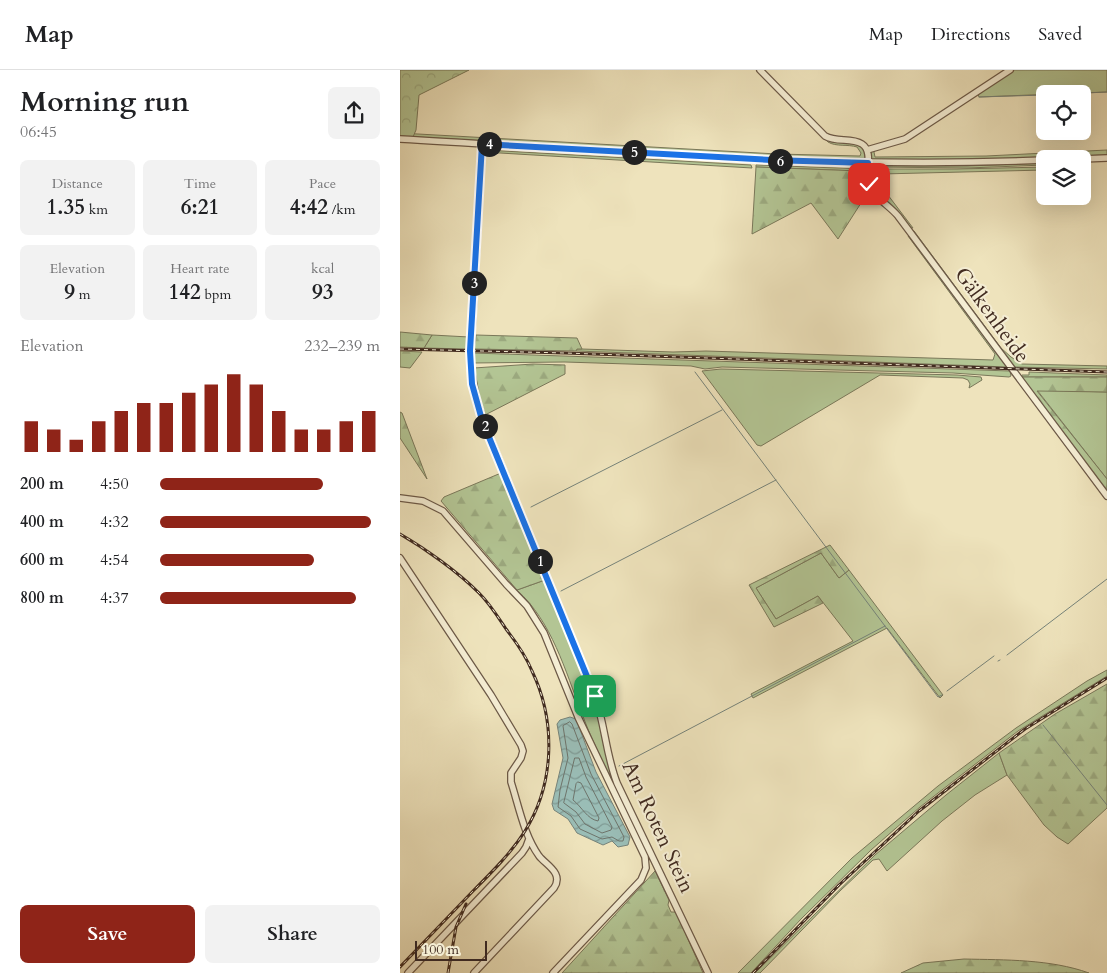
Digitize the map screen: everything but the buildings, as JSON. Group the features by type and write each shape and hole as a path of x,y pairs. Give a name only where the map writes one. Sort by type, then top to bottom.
{"street":[{"path":"760,70 825,136 834,140 857,142 863,144 867,150 905,140 1010,70"},
{"path":"400,139 771,160 868,163 985,163 1036,160"},
{"name":"Am Roten Stein","path":"482,144 470,358 470,373 477,402 592,688 600,713 610,764 617,783 708,973"},
{"name":"Gälkenheide","path":"867,150 868,178 872,190 898,216 1107,496"},
{"path":"1091,159 1107,158"},
{"path":"400,498 422,501 443,511 527,606 544,633 578,717 645,857 646,868 641,880 553,973"},
{"path":"400,558 491,695 521,745 522,756 520,762 511,773 511,782 529,839 556,874 557,883 474,973"},
{"path":"408,973 522,853 529,839"},
{"path":"522,853 538,853"}],"green space":[{"path":"400,70 469,70 419,95 416,130 413,137 400,136"},
{"path":"756,70 759,70 819,133"},
{"path":"1014,70 1107,70 1107,92 1091,93 1091,85 1036,85 1036,95 979,97 978,94"},
{"path":"968,100 908,140 899,143"},
{"path":"400,133 777,154 860,156 861,153 857,147 828,142 819,133 859,144 865,149 865,158 862,160 777,158 400,136"},
{"path":"891,145 875,150 875,157 1036,154 1036,158 874,161 871,159 870,154 875,148"},
{"path":"490,147 749,162 486,148"},
{"path":"485,150 751,165 752,168 483,152"},
{"path":"1107,150 1107,155 1091,156 1091,151"},
{"path":"1036,163 1036,165 967,168 872,167 874,166 967,166"},
{"path":"756,165 864,169 864,178 872,196 866,190 859,171 756,167"},
{"path":"756,167 860,171 866,190 871,197 861,203 838,239 811,203 752,234"},
{"path":"1036,167 1036,170 881,174 875,178 913,228 910,228 873,189 870,180 870,169"},
{"path":"912,231 914,231 1001,348 1011,357 1022,364 1107,366 1107,369 1014,367"},
{"path":"908,236 910,236 1008,367 576,351 577,349 582,349 673,352 706,351 993,360 995,354"},
{"path":"400,332 432,335 424,348 400,347"},
{"path":"432,335 469,337 469,349 424,348"},
{"path":"476,335 577,338 582,349 577,349 576,351 475,349"},
{"path":"400,351 422,352 410,368 400,367"},
{"path":"473,353 1010,371 1011,376 722,367 705,369 691,366 565,362 473,363"},
{"path":"533,364 565,365 565,374 483,416 472,370 474,368"},
{"path":"721,369 957,375 981,377 982,380 969,388 968,380 963,378 880,375 761,446 757,445 702,371"},
{"path":"1029,372 1107,375 1107,377 1021,377 1022,375 1029,375"},
{"path":"1021,377 1107,377 1107,392 1037,391 1107,479 1107,492"},
{"path":"1037,390 1107,392 1107,479"},
{"path":"400,412 402,413 427,479 400,438"},
{"path":"501,473 545,580 517,590 441,501 444,497"},
{"path":"830,545 849,570 839,578 821,553 756,588 776,619 818,596 823,603 774,627 749,585"},
{"path":"821,553 839,578 849,570 943,695 940,698 887,628 753,698 751,694 853,641 818,596 776,619 756,588"},
{"path":"545,580 595,701 614,779 611,780 592,739 563,664 548,632 540,617 517,590"},
{"path":"1107,670 1107,676 1018,731 920,807 871,850 801,919 751,973 738,973 852,858 938,786 1016,728"},
{"path":"1107,684 1107,808 1068,844 1044,825 1007,775 999,753 1055,714"},
{"path":"999,753 1007,775 975,795 942,821 887,871 879,859 873,860 760,973 755,973 875,855"},
{"path":"655,871 669,900 668,905 671,912 676,912 703,973 562,973"},
{"path":"964,959 1043,963 1074,968 1089,973 901,973 923,963"}],"water":[{"path":"570,717 576,719 596,772 630,837 628,845 618,847 612,841 603,845 577,833 568,819 554,810 552,804 563,758 557,724 560,720"}],"waterway":[{"path":"1091,93 1107,92"},
{"path":"979,97 1036,95"},
{"path":"695,372 938,697 942,695"},
{"path":"531,507 722,410"},
{"path":"561,591 776,480"},
{"path":"1007,655 1107,579"},
{"path":"619,766 885,626"},
{"path":"947,691 994,656"},
{"path":"1043,725 1107,805"}],"railway":[{"path":"400,349 1107,372"},
{"path":"400,534 441,561 471,585 483,597 517,644 530,665 540,690 545,710 549,752 542,793 535,812 520,839 494,869 400,967"},
{"path":"753,973 839,885 919,811 1025,729 1107,678"},
{"path":"448,973 456,927 466,904"}],"route":[{"path":"595,696 482,420 472,384 470,351 482,144 771,160 868,163 867,176 869,184"}]}
